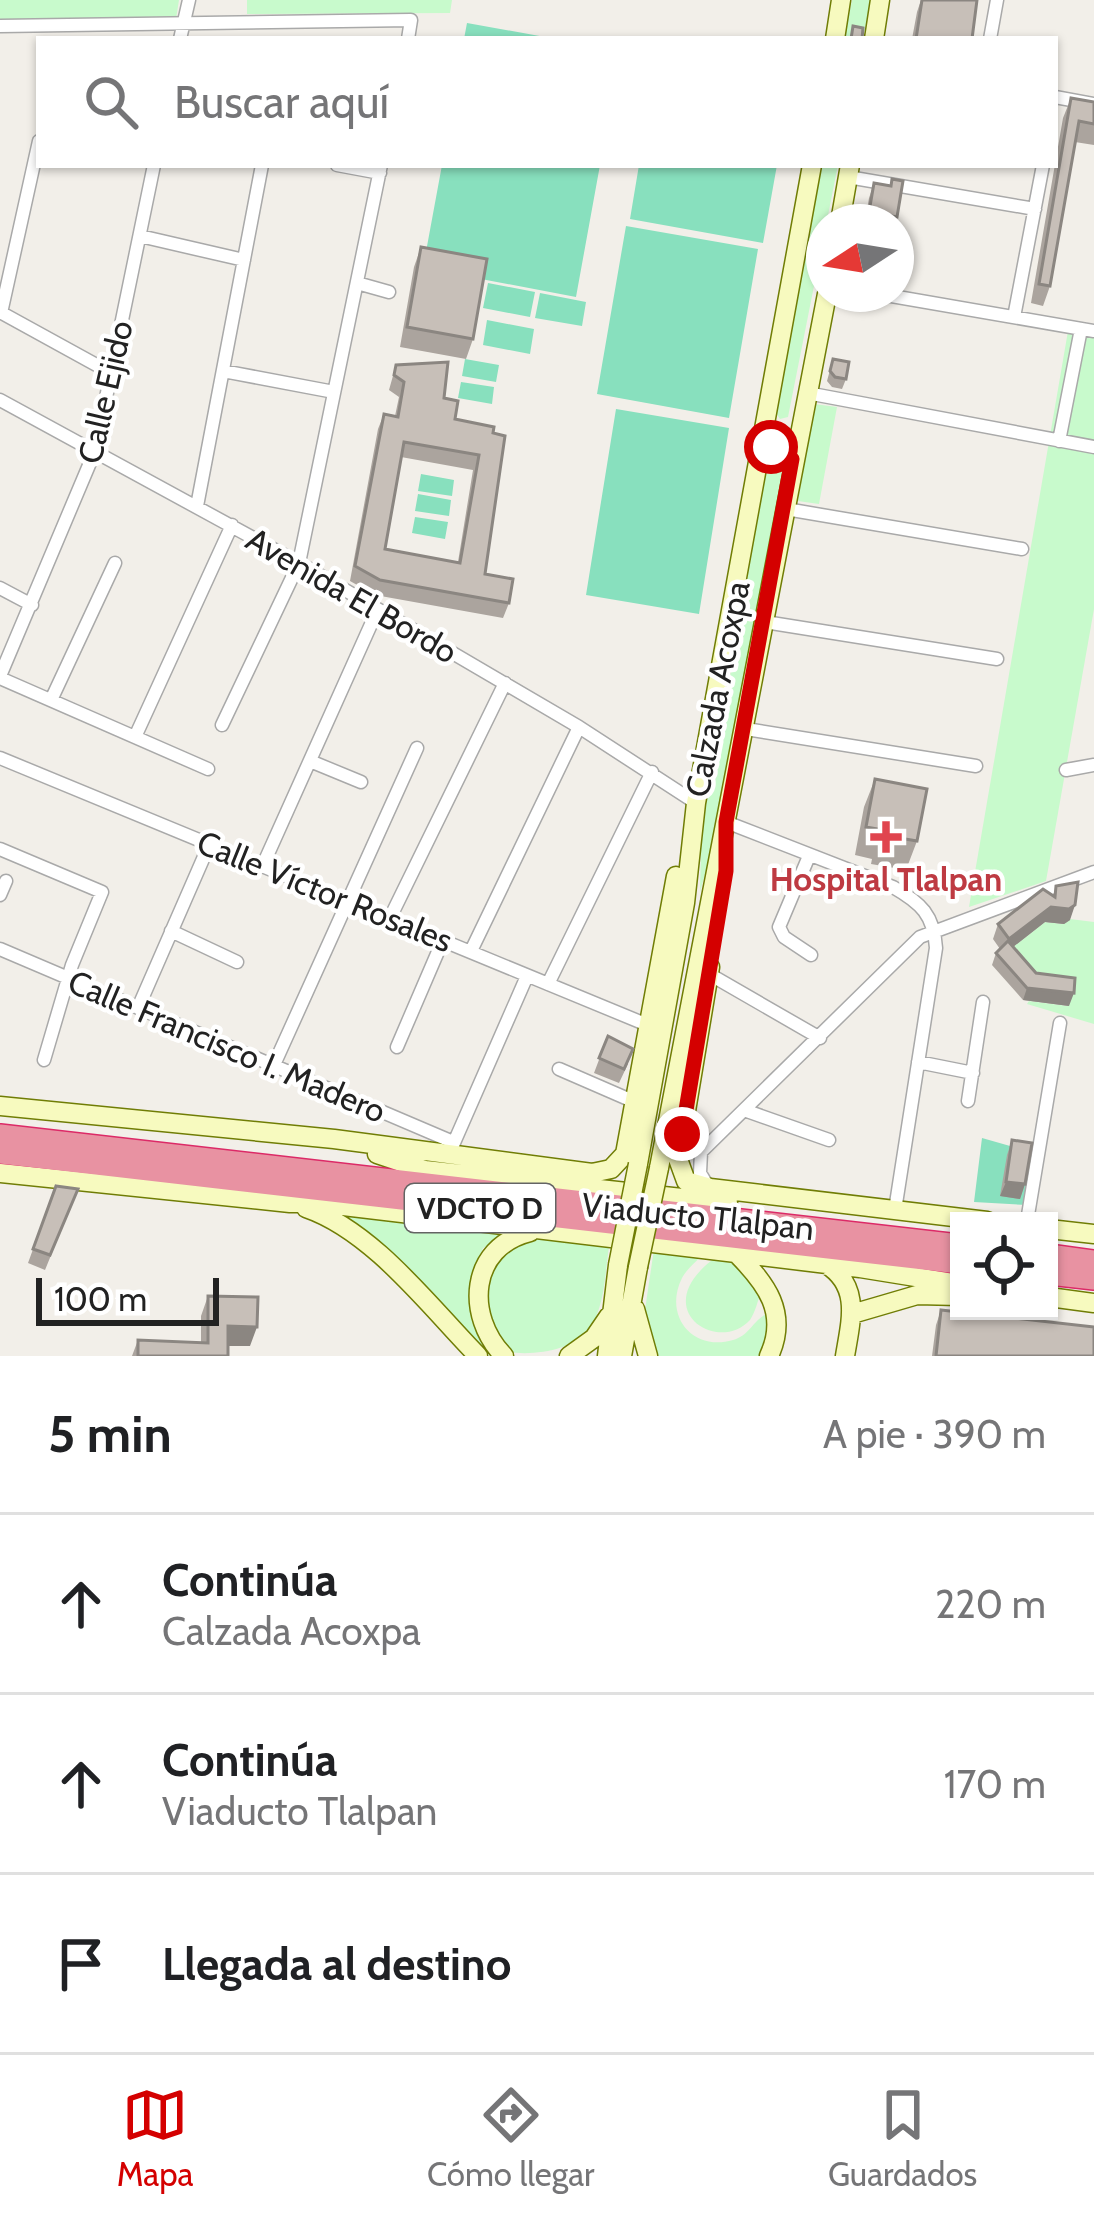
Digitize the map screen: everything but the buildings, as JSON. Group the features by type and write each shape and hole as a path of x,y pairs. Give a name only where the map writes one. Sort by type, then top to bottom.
{"highway":[{"name":"Viaducto Tlalpan","path":"0,1135 950,1244"},
{"name":"Viaducto Tlalpan","path":"0,1153 950,1262"},
{"path":"1058,1257 1094,1261"},
{"path":"1058,1275 1094,1279"}],"main road":[{"path":"826,0 836,33"},
{"path":"836,33 842,0"},
{"path":"874,36 880,0"},
{"name":"Calzada Acoxpa","path":"622,1356 632,1298 628,1266 638,1164 685,903 689,841 811,168"},
{"path":"843,204 849,171"},
{"name":"Calzada Acoxpa","path":"607,1356 611,1312 659,1168 823,312"},
{"path":"768,412 774,425 782,429 799,426"},
{"path":"760,454 779,446 792,459"},
{"name":"Viaducto Tlalpan","path":"726,822 726,871 678,1159 682,1176 710,1189 950,1217"},
{"name":"Viaducto Tlalpan","path":"0,1106 452,1149 592,1173 605,1171 625,1154 676,875 689,841"},
{"path":"334,1139 425,1170 776,1208 816,1202"},
{"name":"Viaducto Tlalpan","path":"0,1173 290,1204 318,1203 824,1263 950,1283"},
{"path":"290,1204 328,1216 353,1232 478,1356"},
{"path":"1058,1229 1094,1234"},
{"path":"504,1356 490,1340 479,1312 482,1271 504,1243 537,1232"},
{"path":"736,1252 769,1290 776,1306 778,1325 769,1356"},
{"path":"824,1263 845,1281 852,1297 845,1356"},
{"path":"852,1314 917,1295 950,1296"},
{"path":"632,1298 648,1356"},
{"path":"1058,1298 1094,1303"},
{"path":"569,1356 594,1337 611,1312"}],"street":[{"path":"181,36 189,0"},
{"path":"991,36 997,0"},
{"path":"0,26 412,20 408,36"},
{"path":"287,36 290,22"},
{"path":"63,36 65,24"},
{"path":"1058,98 1094,104"},
{"path":"36,154 1,312 111,373"},
{"name":"Calle Ejido","path":"0,677 95,451 153,168"},
{"path":"197,506 261,168"},
{"path":"1014,317 1042,168"},
{"path":"222,725 298,562 380,169"},
{"path":"849,171 1035,209"},
{"path":"140,236 244,260"},
{"path":"357,283 389,292"},
{"path":"914,300 1087,330 1059,441"},
{"path":"223,371 334,392"},
{"path":"807,393 1094,447"},
{"name":"Avenida El Bordo","path":"0,400 298,562 505,682 696,803"},
{"path":"786,509 1022,549"},
{"path":"135,737 232,526"},
{"path":"52,698 115,563"},
{"path":"0,588 32,605"},
{"path":"263,865 377,611"},
{"path":"765,622 997,659"},
{"path":"0,677 208,769"},
{"path":"390,918 505,682"},
{"path":"471,951 579,727"},
{"path":"746,729 976,766"},
{"path":"273,1066 418,748"},
{"name":"Calle Víctor Rosales","path":"0,758 650,1026"},
{"path":"310,761 362,782"},
{"path":"1066,770 1094,765"},
{"path":"548,984 652,772"},
{"path":"726,822 893,886 916,900 931,918 935,950 895,1210"},
{"path":"138,1008 210,843"},
{"path":"0,849 102,892 68,977 44,1060"},
{"path":"809,856 779,927 784,937 812,955"},
{"path":"710,1189 700,1173 701,1153 920,937 1094,872"},
{"path":"171,932 237,962"},
{"path":"397,1047 443,940"},
{"name":"Calle Francisco I. Madero","path":"0,949 452,1149"},
{"path":"709,974 820,1038"},
{"path":"452,1149 527,976"},
{"path":"968,1101 983,1002"},
{"path":"1028,1212 1060,1022"},
{"path":"918,1062 973,1073"},
{"path":"559,1069 635,1102"},
{"path":"745,1110 829,1140"},
{"path":"682,1134 687,1147 701,1153"}],"green space":[{"path":"0,0 179,0 176,19 0,19"},
{"path":"247,0 452,0 450,13 247,14"},
{"path":"852,0 871,0 864,36 845,36"},
{"path":"467,23 539,36 465,36"},
{"path":"441,168 599,168 576,297 423,268"},
{"path":"638,168 776,168 763,243 630,219"},
{"path":"819,168 837,168 830,204 813,204"},
{"path":"626,226 758,249 729,418 597,394"},
{"path":"806,240 809,312 788,417 780,419 774,410"},
{"path":"488,283 535,292 530,317 483,308"},
{"path":"540,293 586,302 582,326 535,318"},
{"path":"487,320 534,329 530,354 483,345"},
{"path":"1068,331 1094,336 1094,609 1046,881 969,907"},
{"path":"465,359 499,365 496,382 462,376"},
{"path":"461,382 494,387 492,404 458,398"},
{"path":"814,404 837,407 819,504 798,501"},
{"path":"616,409 729,428 699,614 586,595"},
{"path":"774,455 785,466 722,813 700,892 702,800 765,460"},
{"path":"421,474 454,480 452,496 418,491"},
{"path":"418,494 451,500 449,516 415,511"},
{"path":"415,517 448,522 445,539 412,533"},
{"path":"1070,919 1094,922 1094,1024 1027,1004 1068,1006 1032,985 1004,954 1045,922 1063,924"},
{"path":"982,1138 1035,1153 1027,1205 974,1202"},
{"path":"327,1214 512,1234 483,1248 470,1292 472,1317 497,1356 490,1356 361,1230"},
{"path":"537,1238 609,1247 602,1300 590,1328 575,1342 542,1352 509,1352 489,1321 487,1281 501,1255"},
{"path":"654,1249 701,1256 684,1275 677,1292 679,1317 694,1336 705,1341 733,1340 771,1312 763,1356 655,1356 643,1323"},
{"path":"719,1255 733,1259 761,1292 750,1320 736,1330 721,1332 706,1329 687,1308 687,1292 697,1274"}],"place":[{"name":"Hospital Tlalpan","path":"886,837"}],"route":[{"path":"682,1134 726,871 726,822 786,509 792,459 779,446 771,447"}]}
